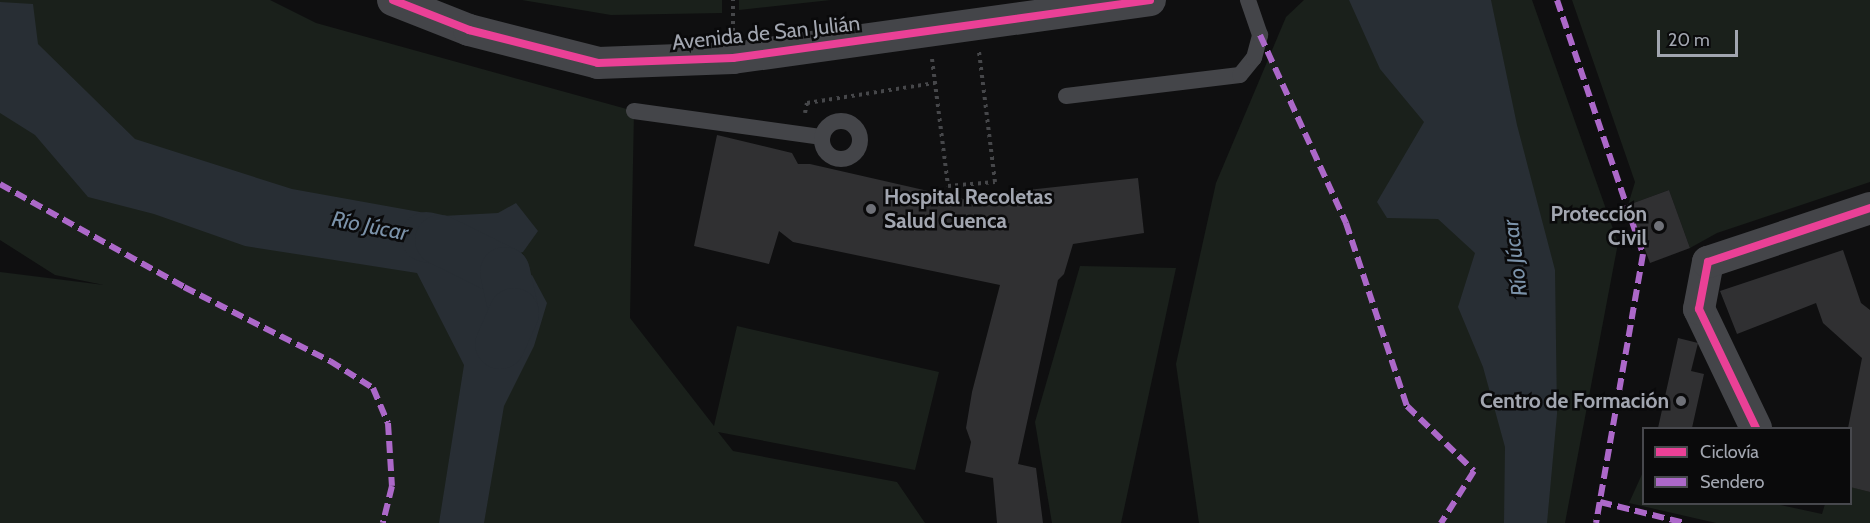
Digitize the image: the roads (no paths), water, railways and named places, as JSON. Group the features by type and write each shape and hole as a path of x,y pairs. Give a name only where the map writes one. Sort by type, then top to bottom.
{"street":[{"name":"Avenida de San Julián","path":"393,0 492,37 598,63 733,58 1150,0"},
{"path":"1755,427 1699,309 1708,262 1870,208"}],"lane":[{"path":"1066,96 1240,75 1254,58 1260,35 1248,0"},
{"path":"634,111 822,137"}],"water":[{"path":"1349,0 1491,0 1517,125 1555,270 1557,414 1547,523 1504,523 1505,447 1483,367 1458,307 1475,253 1438,219 1387,218 1377,202 1424,122 1380,69"},
{"path":"0,2 33,4 38,44 135,139 292,189 442,216 498,213 516,203 538,231 523,252 488,263 494,284 532,275 547,303 534,346 504,406 484,523 439,523 464,365 417,273 245,246 154,214 88,197 35,135 0,113"}],"waterway":[{"name":"Río Júcar","path":"426,237 440,240 505,272 514,313 500,344"}],"place":[{"name":"Hospital Recoletas Salud Cuenca","path":"871,209"},
{"name":"Protección Civil","path":"1659,226"},
{"name":"Centro de Formación","path":"1681,401"}]}
